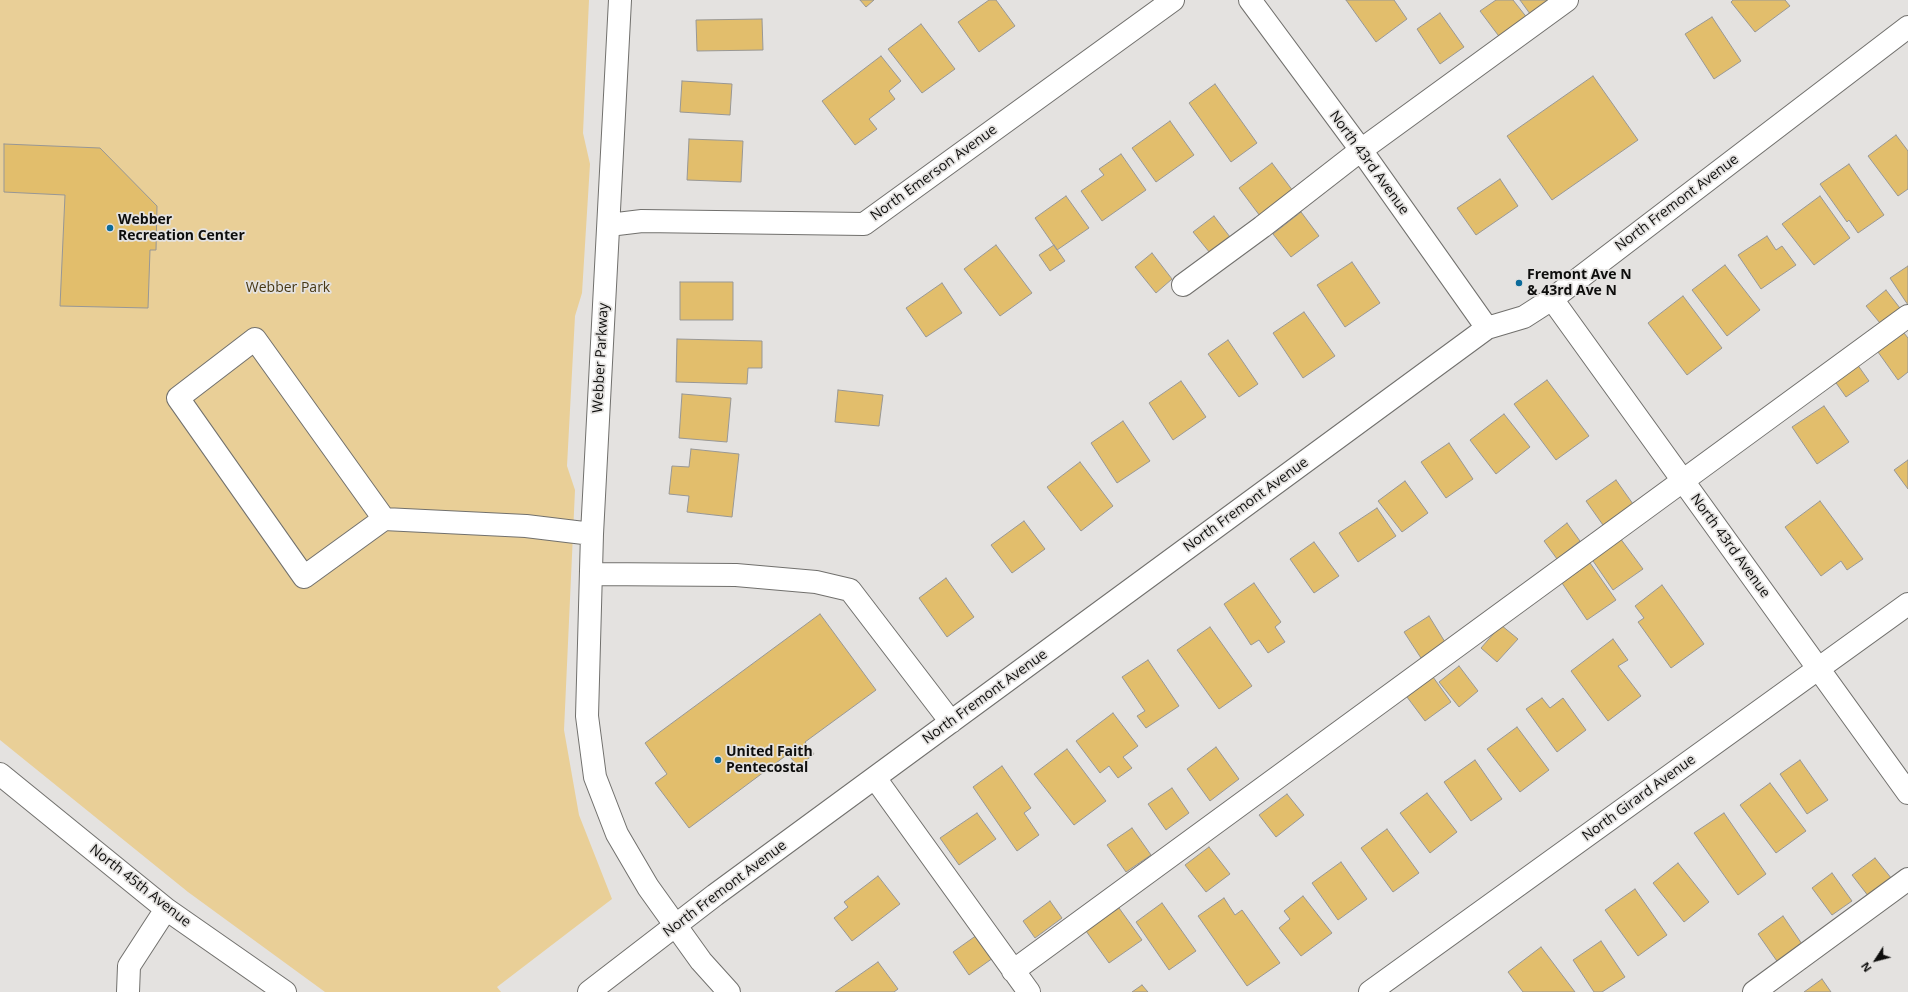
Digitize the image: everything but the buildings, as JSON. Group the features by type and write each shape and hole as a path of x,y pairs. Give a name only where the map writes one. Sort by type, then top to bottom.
{"street":[{"name":"Webber Parkway","path":"620,0 592,534 587,716 595,777 617,834 648,887 701,961 729,992"},
{"name":"North Emerson Avenue","path":"609,225 642,221 864,224 1172,0"},
{"name":"North 43rd Avenue","path":"1250,0 1361,150 1487,328"},
{"path":"1183,285 1268,223 1361,150 1567,0"},
{"name":"North Fremont Avenue","path":"589,992 676,925 1487,328 1524,317 1552,299 1908,27"},
{"name":"North 43rd Avenue","path":"1552,299 1908,793"},
{"path":"1014,971 1908,316"},
{"path":"384,519 255,339 178,398 304,577 384,519 526,526 592,534"},
{"path":"591,574 736,575 816,582 850,590 951,722"},
{"name":"North Girard Avenue","path":"1370,992 1908,604"},
{"name":"North 45th Avenue","path":"0,774 166,909 285,992"},
{"path":"875,778 1029,992"},
{"path":"1754,992 1908,879"},
{"path":"128,992 129,966 166,909"}],"green space":[{"name":"Webber Park","path":"0,0 589,0 583,133 590,164 582,293 575,316 567,466 575,490 564,730 579,815 612,899 497,987 501,992 325,992 188,892 0,740"}],"place":[{"name":"Webber Recreation Center","path":"110,228"},
{"name":"Fremont Ave N & 43rd Ave N","path":"1519,283"},
{"name":"United Faith Pentecostal","path":"718,760"}]}
